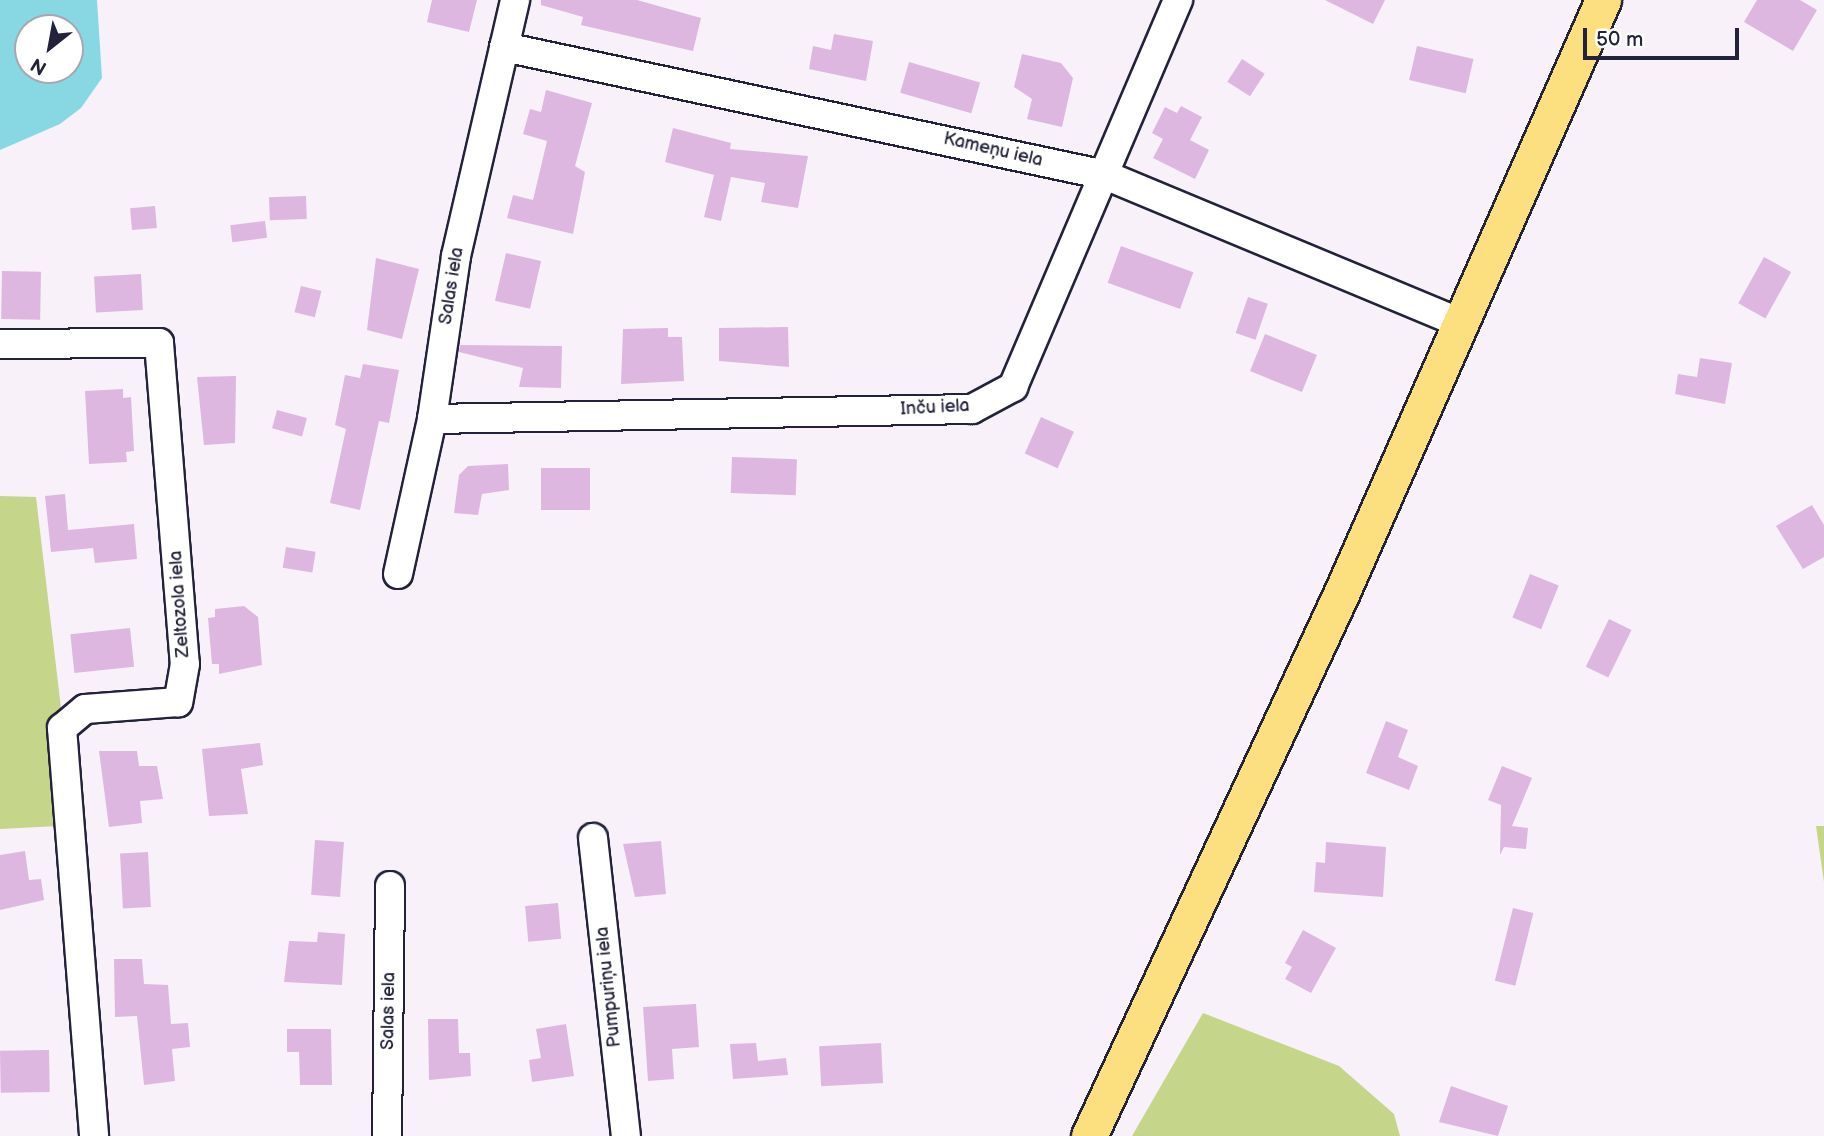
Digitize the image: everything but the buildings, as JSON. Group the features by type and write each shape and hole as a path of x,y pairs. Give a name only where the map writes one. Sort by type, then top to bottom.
{"main road":[{"path":"1088,1136 1461,323 1603,0"}],"street":[{"name":"Salas iela","path":"398,574 432,419 456,256 515,0"},
{"name":"Inču iela","path":"432,419 972,409 1013,387 1178,0"},
{"name":"Kameņu iela","path":"504,47 1105,175 1461,323"},
{"name":"Zeltozola iela","path":"0,344 159,342 185,664 178,702 85,709 62,728 94,1136"},
{"name":"Pumpuriņu iela","path":"593,838 626,1136"},
{"name":"Salas iela","path":"387,1136 390,886"}],"green space":[{"path":"0,496 36,497 61,708 55,740 58,826 0,829"},
{"path":"1816,826 1824,826 1824,882"},
{"path":"1203,1013 1339,1066 1394,1114 1400,1136 1132,1136"}],"water":[{"path":"0,0 97,0 102,78 81,108 60,124 0,150"}]}
